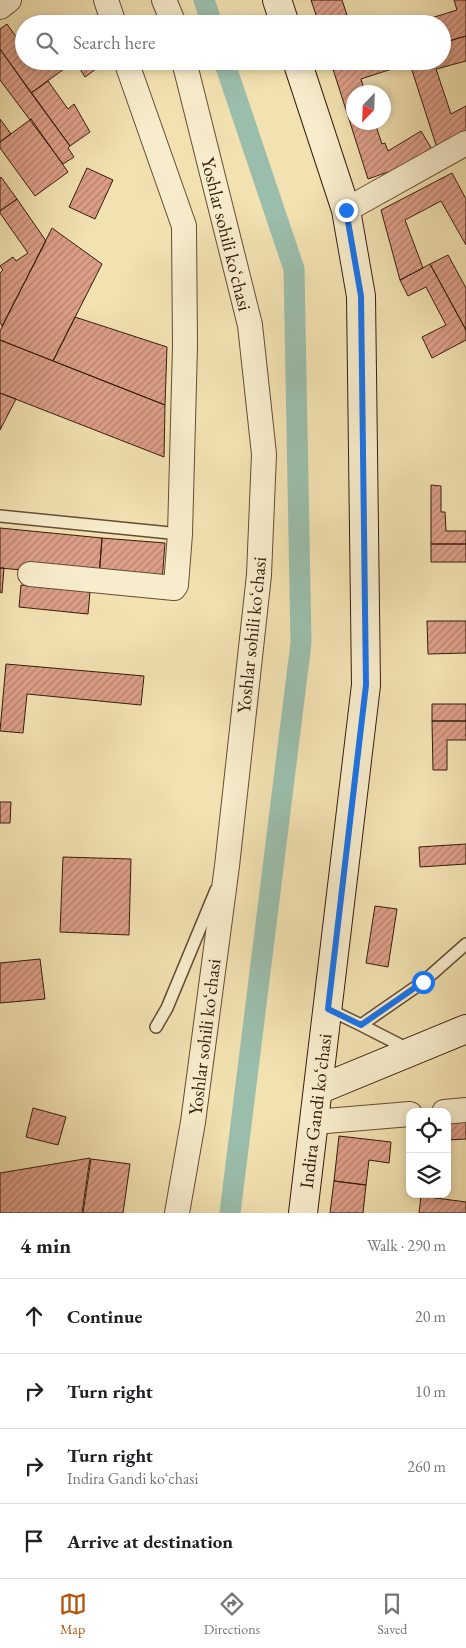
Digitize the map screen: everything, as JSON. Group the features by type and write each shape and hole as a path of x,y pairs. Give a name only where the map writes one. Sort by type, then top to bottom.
{"street":[{"path":"0,7 9,0"},
{"path":"106,0 111,15"},
{"path":"164,0 170,15"},
{"path":"277,0 282,15"},
{"path":"30,574 174,588 176,585 180,534 185,346 184,226 129,70"},
{"name":"Yoshlar sohili koʻchasi","path":"177,1213 193,1122 227,866 258,574 264,454 250,325 186,70"},
{"name":"Indira Gandi koʻchasi","path":"300,70 346,210 361,296 366,685 302,1213"},
{"path":"346,210 463,152"},
{"path":"318,1090 466,1029"},
{"path":"451,1111 466,1110"},
{"path":"314,1122 406,1114"}],"lane":[{"path":"0,516 180,534"},
{"path":"156,1027 227,866"},
{"path":"361,1025 423,982 466,944"},
{"path":"328,1009 412,1051"}],"building":[{"path":"311,0 342,0 347,15 316,15"},
{"path":"454,0 466,0 466,36 451,40 451,15 441,15 457,10"},
{"path":"7,24 15,35 15,70 63,70 31,93 0,49 0,29"},
{"path":"466,36 466,61 451,65 451,40"},
{"path":"0,49 70,146 68,148 74,157 63,164 0,80"},
{"path":"81,70 95,70 85,77"},
{"path":"333,70 389,70 361,79 363,85 346,85 346,110"},
{"path":"412,70 436,70 451,114 466,106 466,132 437,148"},
{"path":"48,81 68,109 74,104 90,132 70,146 31,93"},
{"path":"0,119 11,134 0,142"},
{"path":"31,119 68,172 35,196 0,148 0,142"},
{"path":"352,130 377,130 382,144 385,143 388,151 421,131 433,151 391,177 388,172 368,179"},
{"path":"87,168 113,180 95,219 69,207"},
{"path":"452,173 466,199 466,245 441,201 405,220 423,268 400,280 381,210"},
{"path":"0,178 17,199 0,211"},
{"path":"17,199 46,241 2,326 0,322 0,273 3,270 0,266 13,257 16,261 28,253 0,213 0,211"},
{"path":"52,228 102,264 53,361 0,340 0,331"},
{"path":"448,255 466,288 466,330 430,264"},
{"path":"430,264 466,330 466,340 432,358 422,337 446,325 426,287 408,296 400,280"},
{"path":"75,317 167,347 165,405 53,361"},
{"path":"0,340 165,405 164,457 0,393"},
{"path":"0,393 16,399 0,430"},
{"path":"431,485 441,486 441,512 445,512 446,531 466,531 466,544 431,544"},
{"path":"0,528 102,538 99,577 0,568"},
{"path":"102,538 165,543 162,582 99,577"},
{"path":"431,544 466,544 466,562 431,562"},
{"path":"0,568 4,568 2,593 0,592"},
{"path":"21,585 90,592 88,614 19,607"},
{"path":"427,621 466,621 466,653 428,654"},
{"path":"6,664 144,676 141,705 27,694 23,733 0,731"},
{"path":"432,704 466,704 466,721 432,721"},
{"path":"432,721 466,721 466,740 447,740 447,770 433,770"},
{"path":"0,802 11,802 10,823 0,823"},
{"path":"466,844 466,864 420,867 419,847"},
{"path":"63,857 131,859 129,935 60,932"},
{"path":"375,906 397,909 388,967 366,963"},
{"path":"40,959 45,999 0,1003 0,963"},
{"path":"33,1108 66,1117 58,1145 26,1137"},
{"path":"466,1117 466,1139 451,1140 451,1118"},
{"path":"339,1136 391,1142 389,1163 369,1160 366,1185 334,1181"},
{"path":"90,1158 82,1213 0,1213 0,1173"},
{"path":"91,1159 130,1164 123,1213 83,1213"},
{"path":"334,1181 366,1185 363,1213 330,1213"},
{"path":"421,1198 466,1202 466,1213 419,1213"}],"waterway":[{"path":"204,0 209,15"},
{"path":"227,70 294,269 301,643 230,1213"}],"route":[{"path":"346,210 361,296 366,685 328,1009 361,1025 423,982"}]}
